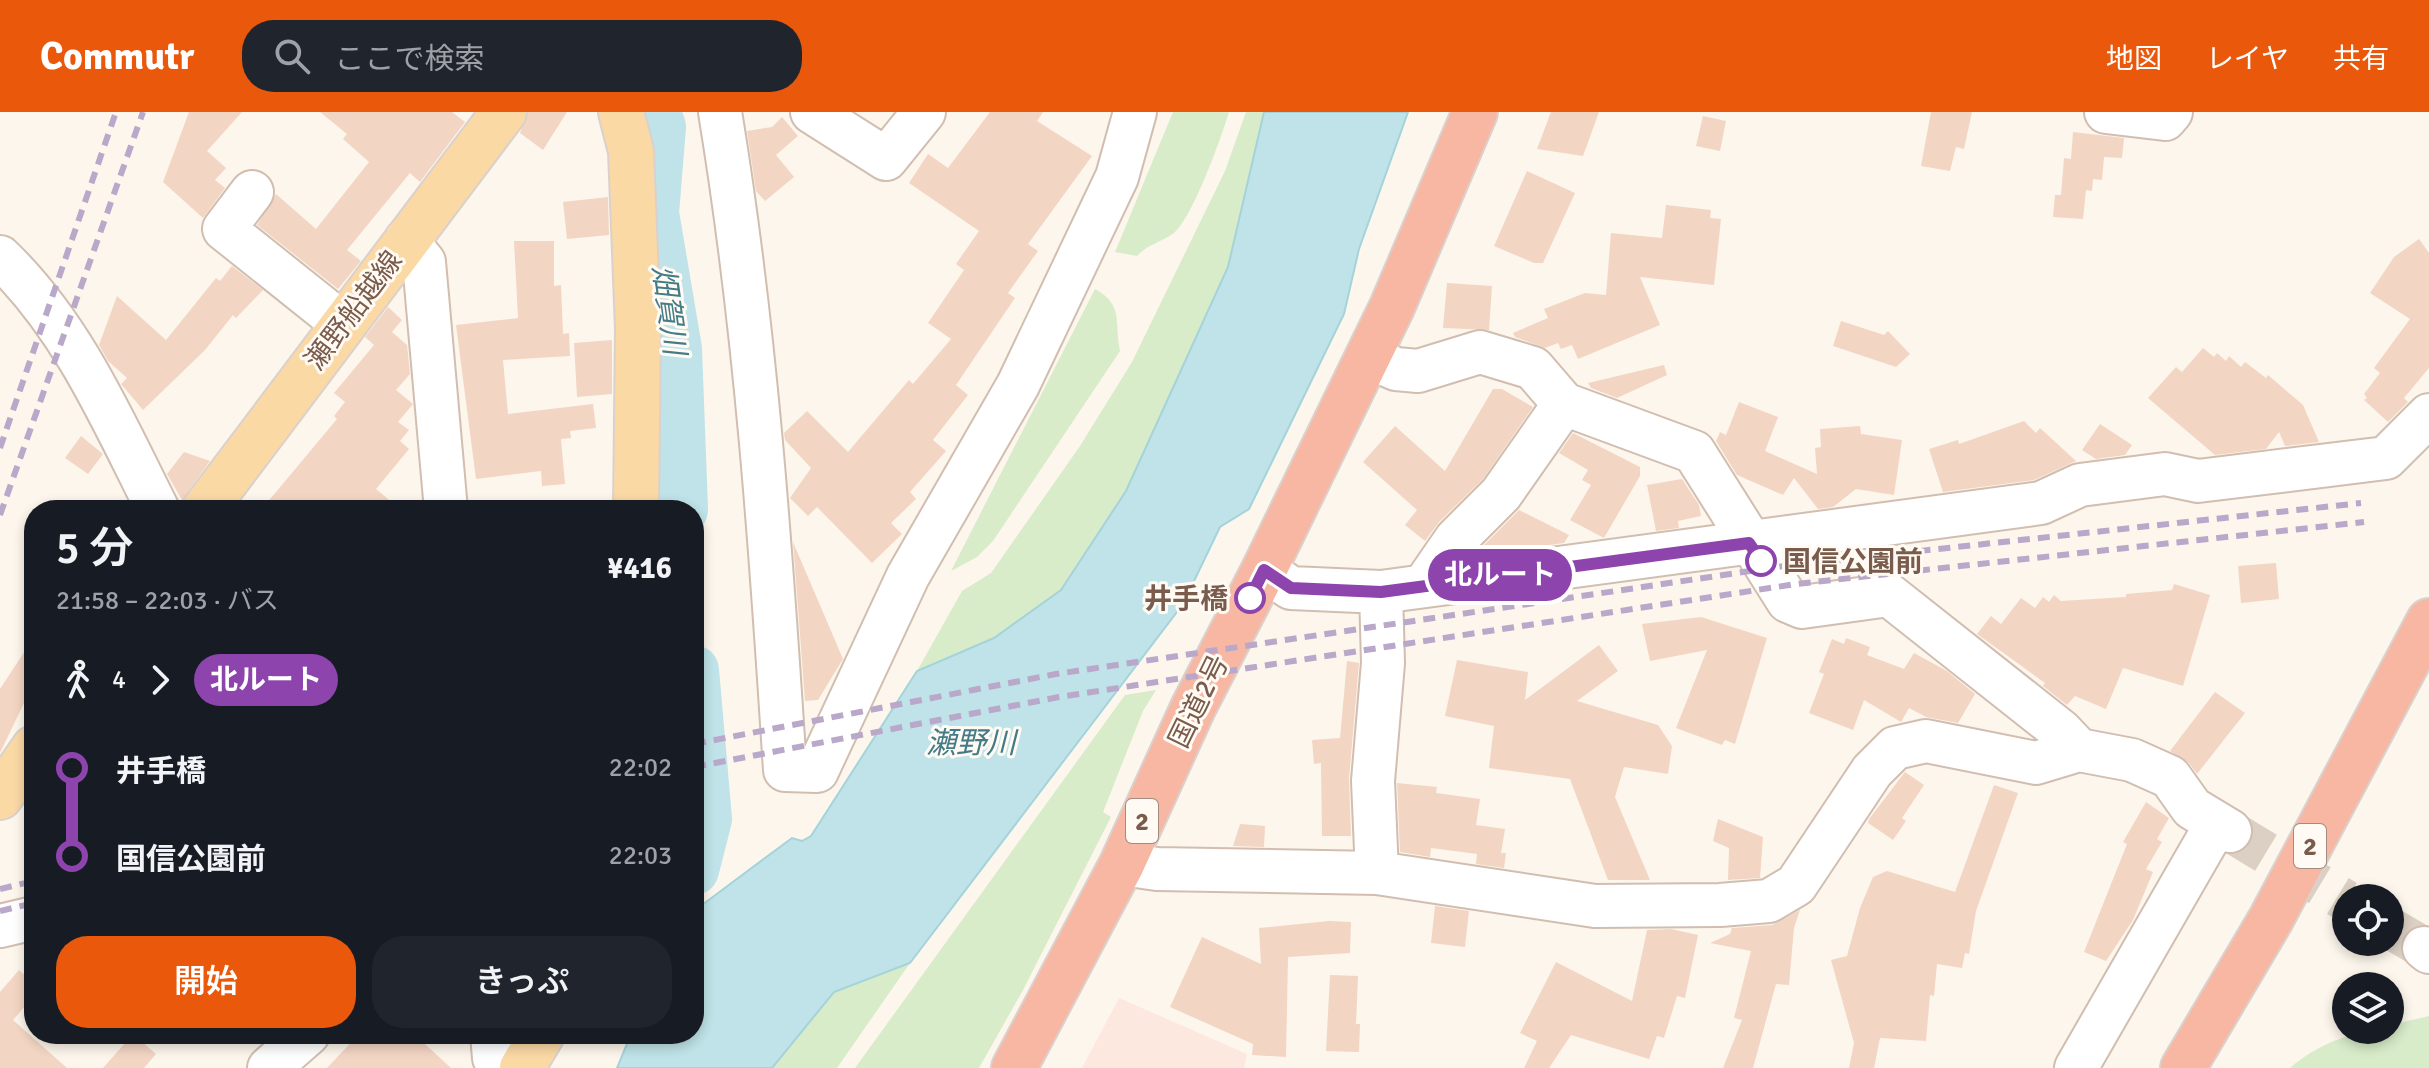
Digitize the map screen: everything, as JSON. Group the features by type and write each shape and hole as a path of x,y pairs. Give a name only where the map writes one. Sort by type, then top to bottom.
{"highway":[{"name":"国道2号","path":"1014,1068 1122,864 1193,708 1368,357 1475,112"},
{"name":"2","path":"2183,1068 2271,919 2429,621"}],"main road":[{"name":"瀬野船越線","path":"211,500 504,112"},
{"path":"621,112 631,151 637,299 636,500"},
{"path":"0,797 24,762"},
{"path":"522,1068 536,1044"}],"street":[{"path":"720,112 747,295 771,546 785,770 817,771 908,576 1018,385 1117,177 1135,112"},
{"path":"812,112 886,159 924,112"},
{"path":"1122,157 1144,128 1150,112"},
{"path":"2106,112 2165,119 2171,112"},
{"path":"252,192 224,229 343,324"},
{"path":"406,240 424,262 445,500"},
{"path":"0,257 23,279 77,351 153,500"},
{"path":"1368,357 1396,369 1418,371 1480,352 1533,368 1564,404 1694,452 1788,601 1802,607 1889,595 2061,731 2079,750"},
{"path":"1425,584 1456,539 1501,494 1564,404"},
{"path":"1264,570 1291,588 1381,592 2041,503 2080,485 2165,474 2198,481 2386,458 2429,415"},
{"path":"1377,873 1373,781 1383,663 1381,592"},
{"path":"1122,864 1157,869 1377,873 1595,906 1720,905 1769,901 1796,885 1872,771 1895,748 1926,741 2036,763 2079,750 2132,760 2170,777 2192,808 2224,827 2076,1068"},
{"path":"0,926 24,920"},
{"path":"269,1068 297,1044"},
{"path":"493,1044 494,1058 500,1068"}],"shaded area":[{"path":"1119,998 1247,1054 1244,1068 1082,1068"}],"green space":[{"path":"1173,112 1229,112 1206,176 1174,233 1137,256 1115,252"},
{"path":"1246,112 1264,112 1228,267 1127,491 1061,590 994,638 917,671 962,591 991,573 1080,446 1132,362 1225,171"},
{"path":"1095,289 1114,308 1120,351 993,541 977,557 951,571"},
{"path":"1156,690 1143,711 1103,812 1111,817 1023,990 979,1068 855,1068 1125,695"},
{"path":"910,963 837,1068 772,1068 834,992"},
{"path":"2429,1016 2429,1068 2290,1068 2332,1042 2404,1044 2404,1022"}],"water":[{"name":"瀬野川","path":"1264,112 1408,112 1359,249 1344,314 1249,509 1220,527 1183,604 910,963 834,992 772,1068 617,1068 627,1044 704,1044 704,904 792,838 802,841 811,836 917,671 994,638 1061,590 1126,491 1228,267"}],"building":[{"path":"189,112 242,112 207,151 226,168 215,180 225,188 203,218 163,182"},
{"path":"320,112 452,112 465,122 420,182 410,173 347,250 361,261 338,289 257,225 276,194 316,229 369,162 343,139 347,134"},
{"path":"528,112 567,112 543,150 520,133"},
{"path":"990,112 1043,112 1037,121 1092,156 1028,244 1038,251 1008,293 1015,298 956,385 968,395 933,440 946,451 910,492 916,499 891,523 902,534 872,563 817,507 808,516 790,498 811,468 785,440 784,433 807,411 848,452 909,380 913,384 951,339 928,323 964,270 956,264 979,231 909,183 928,154 948,168"},
{"path":"1551,112 1599,112 1583,156 1537,149"},
{"path":"1931,112 1972,112 1964,149 1956,147 1950,171 1921,166"},
{"path":"1703,116 1726,121 1720,151 1696,146"},
{"path":"782,117 798,136 776,155 794,177 765,201 756,191 747,131 772,127"},
{"path":"2073,132 2124,138 2122,158 2104,157 2102,180 2093,179 2092,191 2086,190 2083,219 2053,217 2055,195 2061,195 2064,158 2071,159"},
{"path":"1527,171 1575,193 1543,263 1534,263 1494,246"},
{"path":"608,197 609,235 567,239 563,202"},
{"path":"1666,205 1711,210 1710,218 1721,219 1714,285 1640,277 1660,325 1578,359 1572,345 1561,349 1558,343 1545,348 1515,337 1513,333 1548,318 1544,309 1585,293 1606,295 1611,233 1662,238"},
{"path":"2419,239 2429,253 2429,368 2404,398 2408,402 2388,422 2364,400 2367,398 2364,394 2380,373 2374,368 2410,319 2370,293 2394,257"},
{"path":"514,241 554,241 554,286 561,285 563,334 569,333 570,356 503,360 508,414 593,404 596,428 570,431 571,438 561,439 565,484 542,486 541,471 476,479 456,325 518,318"},
{"path":"232,266 263,290 236,318 233,315 205,350 143,410 121,384 127,378 108,361 99,345 117,296 166,340 216,278 220,281"},
{"path":"1447,283 1492,286 1489,330 1443,328"},
{"path":"388,307 402,320 392,332 407,345 410,374 396,390 413,404 398,422 409,430 400,441 409,449 376,489 389,500 269,500 337,419 334,416 345,402 334,393 374,345 365,337"},
{"path":"1841,321 1884,335 1888,331 1910,354 1896,367 1833,346"},
{"path":"612,340 612,394 577,397 574,343"},
{"path":"2203,348 2214,357 2217,353 2226,361 2229,356 2241,367 2245,362 2266,378 2268,375 2303,405 2319,442 2285,446 2279,432 2266,449 2215,455 2148,398 2176,367 2182,372"},
{"path":"1664,365 1667,375 1617,398 1591,388 1588,383"},
{"path":"1493,389 1502,389 1533,407 1483,479 1439,522 1425,541 1405,525 1417,510 1363,462 1395,426 1445,471"},
{"path":"1739,402 1778,417 1765,451 1817,474 1815,448 1821,447 1820,429 1860,426 1861,434 1902,440 1894,495 1856,489 1833,507 1818,509 1794,478 1783,495 1737,475 1716,441 1720,432 1726,435"},
{"path":"2024,421 2036,433 2040,428 2076,461 2034,480 1943,492 1929,449 1958,440 1959,444"},
{"path":"2100,424 2132,445 2125,455 2096,459 2082,450"},
{"path":"1573,433 1640,467 1640,476 1604,538 1570,520 1591,485 1582,480 1588,470 1559,453"},
{"path":"81,436 103,454 88,474 65,458"},
{"path":"184,452 210,461 182,500 167,474"},
{"path":"1682,479 1699,505 1701,516 1678,521 1679,528 1656,531 1647,485"},
{"path":"1519,510 1569,535 1564,543 1484,554 1478,551"},
{"path":"793,542 843,659 818,700 805,701"},
{"path":"2276,563 2279,599 2241,603 2238,566"},
{"path":"2174,584 2210,595 2183,686 2123,668 2106,709 2075,696 2067,705 2043,686 2045,683 1977,634 1991,616 2001,624 2021,598 2035,608 2043,597 2049,602 2054,595 2061,601 2126,597 2126,594 2172,590"},
{"path":"1701,617 1767,638 1735,744 1725,740 1722,745 1676,728 1707,650 1650,661 1642,624"},
{"path":"1846,638 1870,647 1867,655 1904,669 1914,653 1947,671 1975,694 1958,723 1926,717 1909,708 1901,722 1864,700 1853,730 1809,713 1824,674 1819,672 1832,639 1844,644"},
{"path":"1599,645 1618,671 1577,701 1658,725 1672,746 1668,774 1624,767 1615,797 1650,880 1608,880 1570,779 1489,768 1494,726 1445,716 1457,660 1528,672 1525,700"},
{"path":"24,652 24,703 0,753 0,689"},
{"path":"1347,661 1359,663 1349,779 1351,836 1322,836 1321,763 1314,764 1312,740 1340,738"},
{"path":"2215,692 2245,713 2197,774 2189,763 2170,751"},
{"path":"1905,772 1924,785 1902,818 1906,821 1893,840 1868,823"},
{"path":"1397,783 1437,787 1436,793 1480,799 1476,825 1505,829 1501,853 1506,853 1504,868 1476,864 1477,854 1431,848 1430,857 1400,852"},
{"path":"1994,785 2018,793 1976,911 1969,954 1965,953 1962,968 1937,964 1934,996 1930,995 1926,1041 1880,1038 1874,1068 1849,1068 1854,1043 1831,960 1847,956 1860,908 1873,877 1887,871 1955,892"},
{"path":"2146,802 2169,818 2157,839 2162,842 2146,869 2153,872 2133,920 2106,961 2084,952 2127,844 2123,842"},
{"path":"1718,819 1763,837 1760,878 1728,880 1729,848 1713,841"},
{"path":"1240,824 1265,826 1264,847 1233,846"},
{"path":"1435,906 1469,911 1465,947 1431,943"},
{"path":"1800,910 1794,928 1789,985 1776,984 1753,1068 1723,1068 1742,1020 1734,1018 1751,951 1710,943 1730,934 1732,928 1772,925"},
{"path":"1329,921 1351,922 1350,953 1288,957 1286,1057 1252,1055 1253,1044 1170,1007 1202,937 1261,964 1259,928"},
{"path":"1671,929 1698,935 1685,998 1677,996 1664,1038 1657,1036 1649,1059 1571,1035 1549,1068 1524,1068 1537,1041 1520,1033 1556,962 1632,1001 1647,930"},
{"path":"19,970 24,974 24,1007 13,1020 24,1030 24,1044 40,1044 67,1068 0,1068 0,992"},
{"path":"1330,975 1358,976 1356,1024 1360,1024 1359,1052 1326,1051"},
{"path":"124,1044 144,1044 156,1054 144,1068 103,1068"},
{"path":"350,1044 425,1044 451,1068 327,1068"}],"waterway":[{"name":"畑賀川","path":"656,112 661,127 654,213 677,349 683,500"},
{"name":"畑賀川","path":"704,785 707,819 704,831"}],"tunnel":[{"path":"2230,831 2332,893"},
{"path":"2404,936 2424,948"}],"railway":[{"path":"0,448 116,112"},
{"path":"0,515 143,112"},
{"path":"704,742 1056,674 1791,565 2361,503"},
{"path":"704,765 1059,697 1796,584 2364,522"},
{"path":"0,889 24,883"},
{"path":"0,911 24,905"}],"bus line":[{"name":"北ルート","path":"1250,598 1264,570 1291,588 1381,592 1749,543 1761,561"}],"place":[{"name":"国信公園前","path":"1761,561"},
{"name":"井手橋","path":"1250,598"}]}
